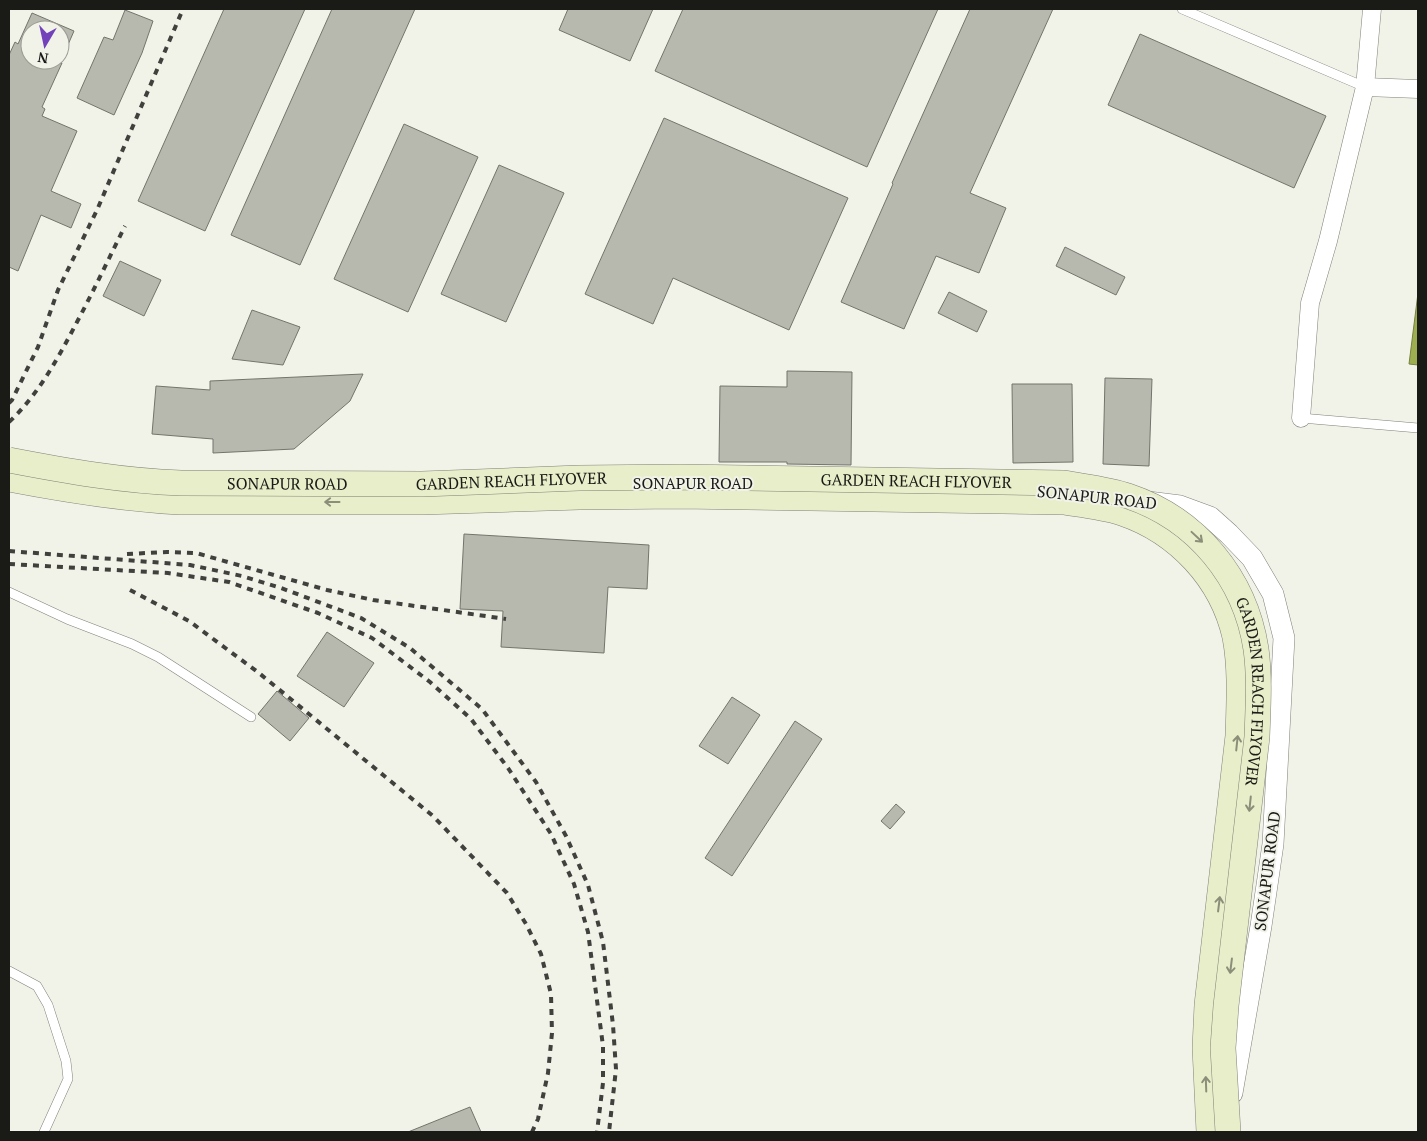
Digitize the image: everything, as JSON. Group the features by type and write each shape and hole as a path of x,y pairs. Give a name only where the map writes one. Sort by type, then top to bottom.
{"main road":[{"name":"GARDEN REACH FLYOVER","path":"9,460 142,482 181,483 422,484 579,478 680,477 1064,483 1127,495 1164,512 1196,535 1222,565 1241,597 1253,633 1256,652 1257,737 1226,1006 1224,1048 1227,1132"},
{"name":"GARDEN REACH FLYOVER","path":"9,479 65,490 140,500 180,502 422,502 680,496 1063,502 1122,513 1154,528 1184,549 1207,576 1224,605 1235,637 1237,654 1238,736 1207,1005 1205,1048 1209,1132"}],"street":[{"path":"1302,418 1310,303 1328,241 1365,86 1372,9"},
{"path":"1365,86 1418,89"},
{"name":"SONAPUR ROAD","path":"9,466 123,477 381,487 774,482 983,486 1180,506 1210,517 1252,558 1273,594 1284,638 1273,844 1227,1132"}],"lane":[{"path":"1182,9 1365,86"},
{"path":"1302,418 1418,428"},
{"path":"9,592 60,616 102,634 132,644 158,657 252,717"},
{"path":"9,971 37,986 48,1005 66,1061 68,1079 44,1132"}],"shaded area":[{"path":"1418,293 1418,365 1409,364"}],"building":[{"path":"224,9 305,9 205,231 138,201"},
{"path":"332,9 415,9 300,265 231,235"},
{"path":"568,9 653,9 630,61 559,30"},
{"path":"683,9 938,9 867,167 655,71"},
{"path":"970,9 1053,9 970,193 1006,208 979,273 936,256 904,329 841,302"},
{"path":"125,10 153,21 142,53 114,115 77,98 104,37 113,40"},
{"path":"32,13 48,20 29,20"},
{"path":"70,29 74,31 70,40"},
{"path":"1140,34 1326,116 1294,188 1108,105"},
{"path":"20,40 20,70 59,70 42,107 45,109 42,116 77,131 51,191 81,204 71,228 41,215 18,271 9,267 9,55 15,42 18,44"},
{"path":"664,118 848,198 789,330 673,278 653,324 585,294"},
{"path":"404,124 478,157 408,312 334,279"},
{"path":"499,165 564,193 506,322 441,294"},
{"path":"1065,247 1125,277 1116,295 1056,266"},
{"path":"120,261 161,280 144,316 103,296"},
{"path":"949,292 987,311 977,332 938,313"},
{"path":"252,310 300,327 283,365 232,359"},
{"path":"787,371 852,372 851,465 787,464 787,462 719,462 720,386 787,387"},
{"path":"363,374 350,401 294,449 213,453 213,439 152,434 156,386 210,390 210,381"},
{"path":"1105,378 1152,379 1149,466 1103,464"},
{"path":"1012,384 1072,384 1073,462 1013,463"},
{"path":"464,534 649,545 647,589 608,587 604,653 501,647 503,611 460,609"},
{"path":"327,632 374,663 344,707 297,676"},
{"path":"277,691 309,718 290,741 258,714"},
{"path":"732,697 760,715 728,764 699,746"},
{"path":"795,721 822,739 732,876 705,858"},
{"path":"896,804 905,812 890,829 881,821"},
{"path":"470,1107 481,1132 408,1132"}],"railway":[{"path":"9,403 38,347 58,290 97,210 183,9"},
{"path":"9,422 30,400 55,362 125,226"},
{"path":"9,551 190,565 242,576 281,588 361,618 410,648 482,709 536,782 566,836 588,885 603,942 613,1025 616,1069 609,1132"},
{"path":"127,554 196,553 327,590 373,600 506,619"},
{"path":"9,564 168,573 229,582 318,613 372,638 430,682 471,719 508,768 551,834 574,884 588,932 603,1046 603,1083 597,1132"},
{"path":"130,590 189,621 259,673 433,816 507,893 526,924 541,954 551,994 552,1033 548,1073 538,1119 532,1132"}]}
